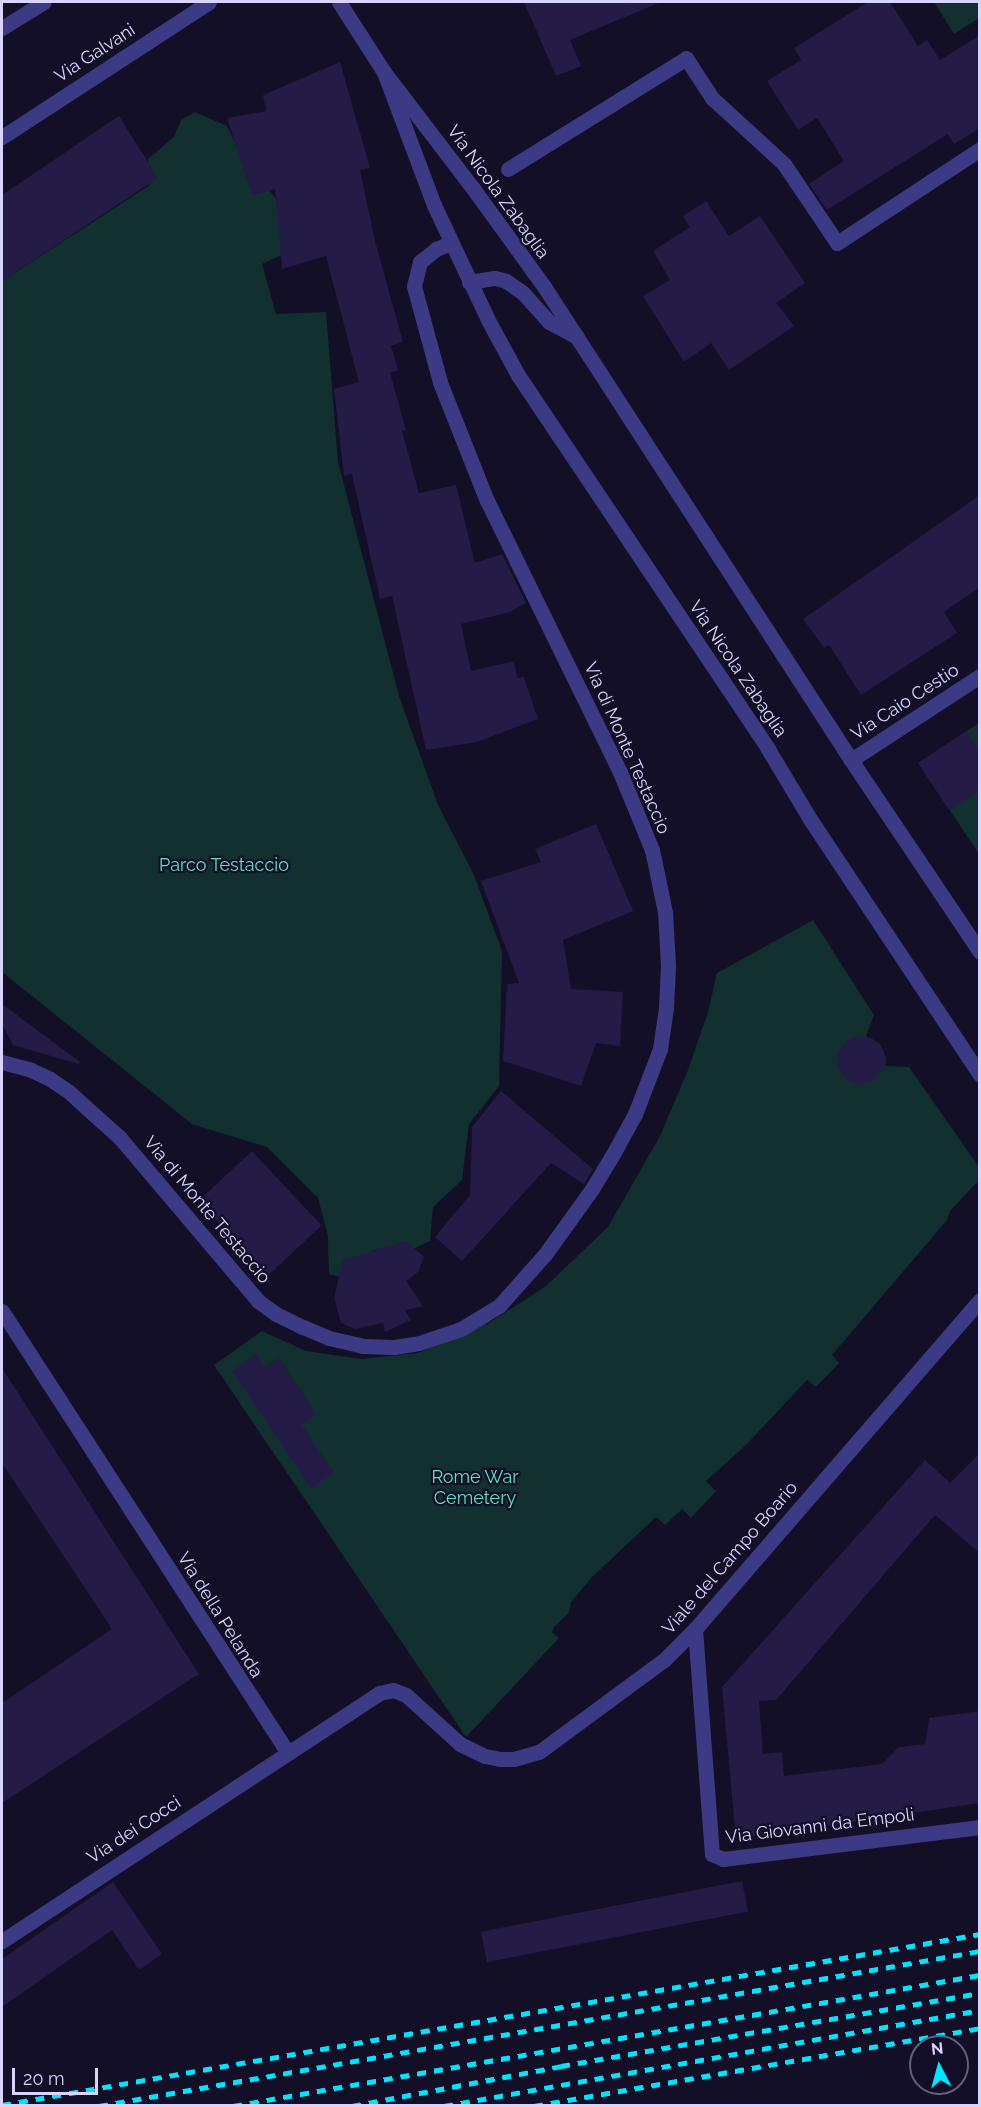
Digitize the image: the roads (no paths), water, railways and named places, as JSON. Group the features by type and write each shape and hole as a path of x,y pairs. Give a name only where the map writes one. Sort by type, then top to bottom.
{"street":[{"path":"2,28 44,2"},
{"name":"Via Galvani","path":"2,137 209,2"},
{"name":"Via Nicola Zabaglia","path":"339,2 384,72 495,218 577,337 851,760 980,952"},
{"path":"508,170 686,58 712,98 784,164 837,243 980,149"},
{"name":"Via Nicola Zabaglia","path":"384,72 434,205 470,282 518,375 768,749 810,819 980,1075"},
{"name":"Via di Monte Testaccio","path":"3,1064 50,1079 69,1092 120,1138 159,1181 258,1301 287,1320 329,1338 378,1347 405,1346 437,1338 461,1329 499,1306 539,1262 592,1189 635,1114 660,1049 666,1008 668,965 664,912 656,867 648,840 620,772 487,501 440,382 414,286 420,262 436,249 451,243"},
{"name":"Via Nicola Zabaglia","path":"470,282 495,278 506,281 523,293 549,322 577,337"},
{"name":"Via Caio Cestio","path":"851,760 980,676"},
{"name":"Viale del Campo Boario","path":"288,1753 371,1696 393,1690 413,1699 460,1744 500,1759 520,1758 539,1752 664,1660 695,1629 980,1300"},
{"name":"Via della Pelanda","path":"4,1315 288,1753"},
{"name":"Via Giovanni da Empoli","path":"695,1629 712,1854 723,1859 980,1827"},
{"name":"Via dei Cocci","path":"2,1941 288,1753"}],"railway":[{"path":"2,2105 980,1934"},
{"path":"99,2106 980,1951"},
{"path":"233,2106 980,1975"},
{"path":"352,2106 561,2066 980,1993"},
{"path":"444,2106 980,2010"},
{"path":"534,2106 980,2028"}],"park label":[{"name":"Parco Testaccio","path":"224,865"},
{"name":"Rome War Cemetery","path":"475,1488"}]}
